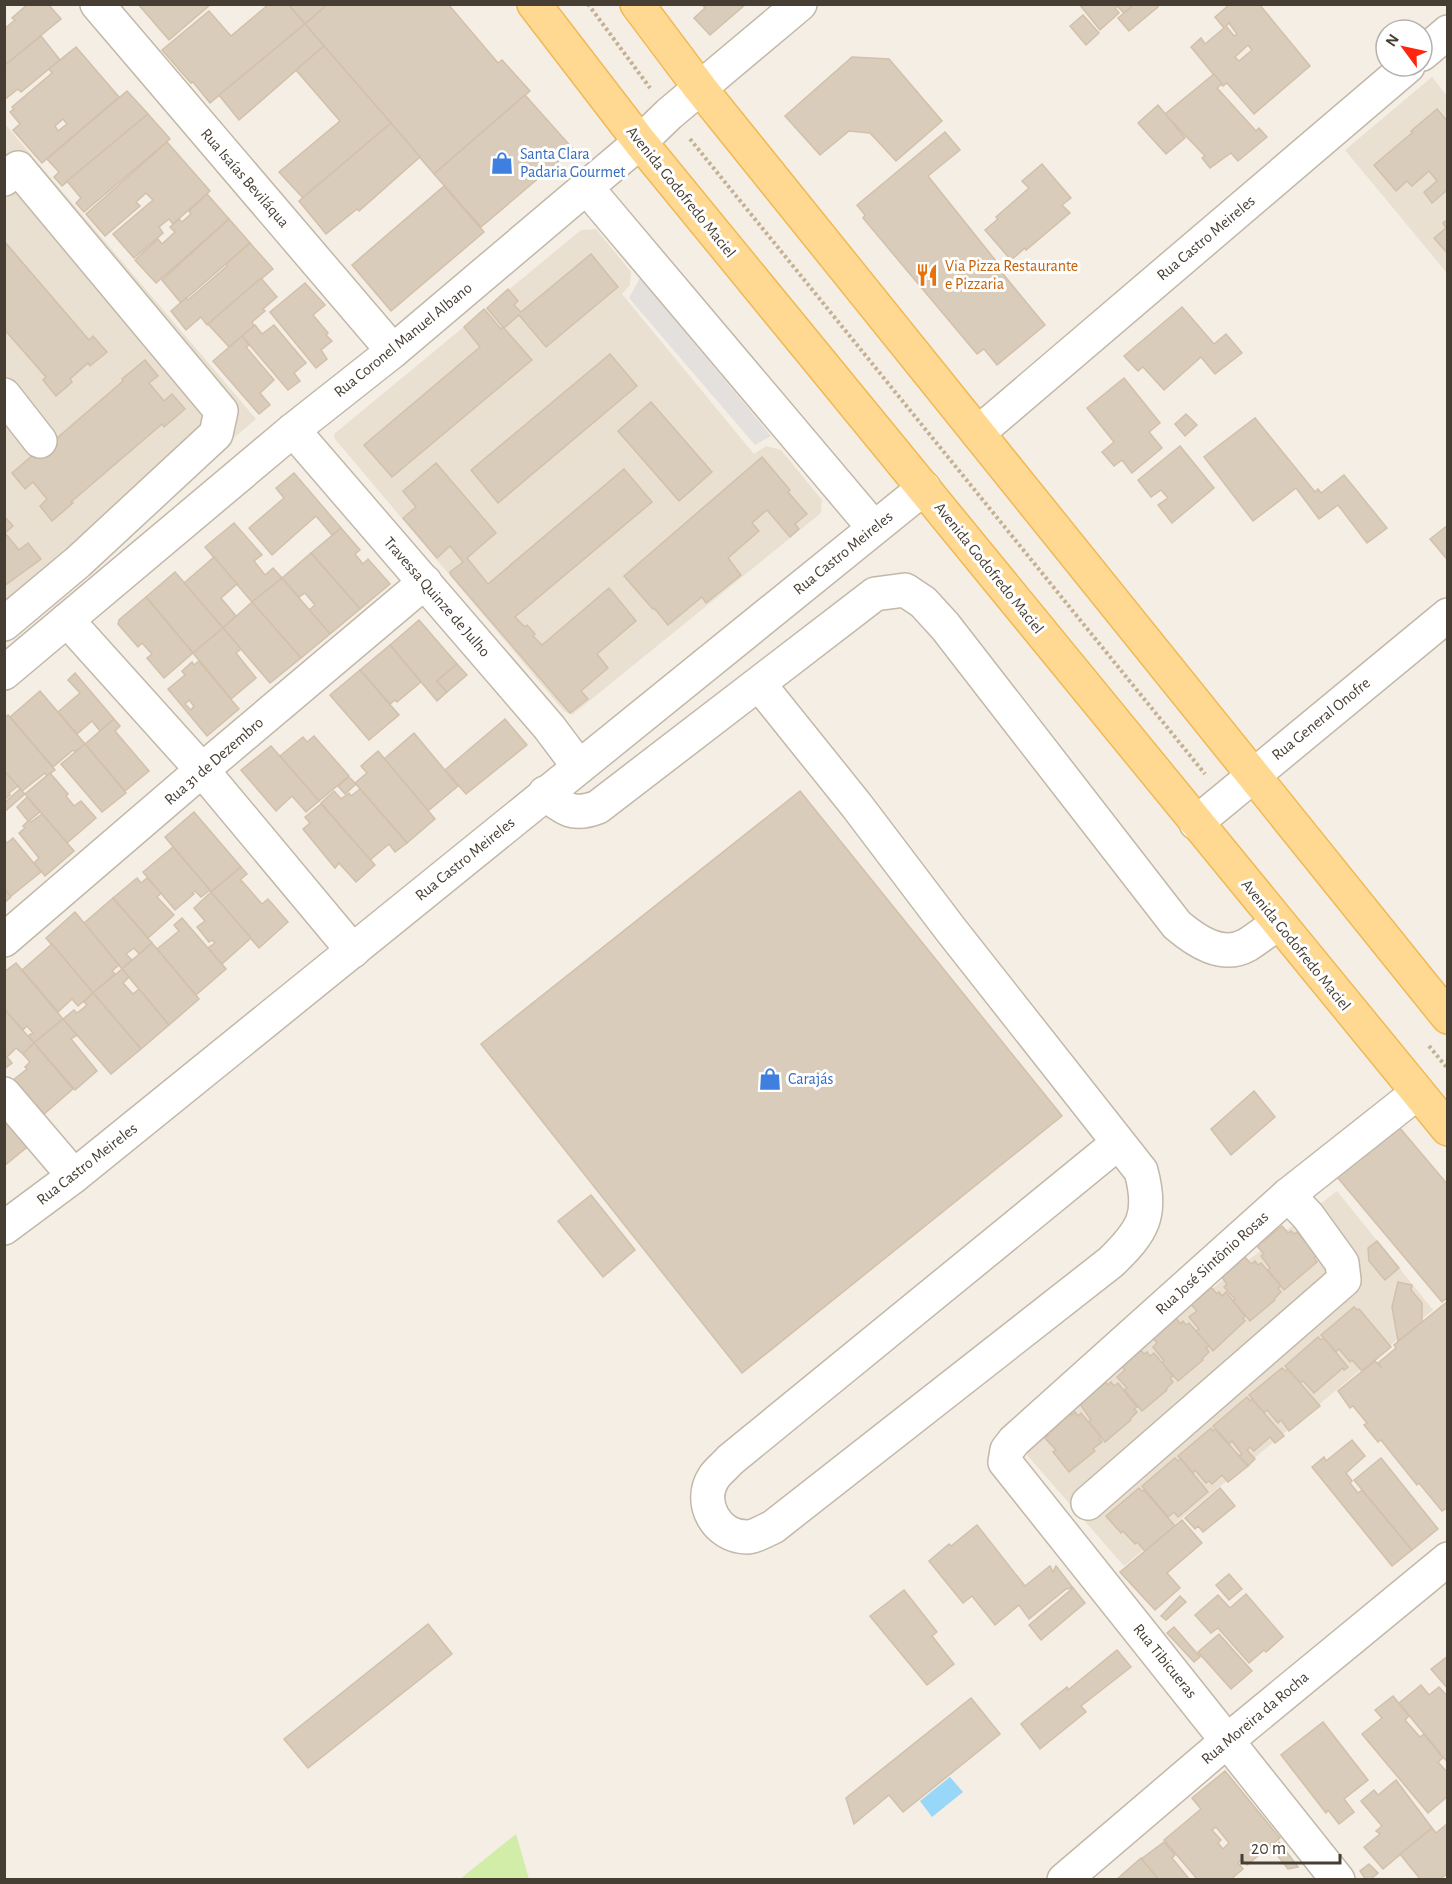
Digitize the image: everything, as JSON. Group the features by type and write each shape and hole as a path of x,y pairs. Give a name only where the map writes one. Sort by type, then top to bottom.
{"main road":[{"name":"Avenida Godofredo Maciel","path":"534,4 640,142 1448,1129"},
{"path":"637,4 700,88 1448,1017"}],"street":[{"name":"Rua Isaías Beviláqua","path":"97,4 393,351"},
{"name":"Rua Coronel Manuel Albano","path":"4,673 293,430 393,351 800,4"},
{"path":"1434,44 1448,32"},
{"name":"Rua Castro Meireles","path":"978,433 1394,78"},
{"path":"4,624 78,562 216,434 221,411 9,166"},
{"path":"586,188 874,528"},
{"path":"4,395 40,441"},
{"name":"Travessa Quinze de Julho","path":"293,430 549,728 579,767"},
{"name":"Rua Castro Meireles","path":"4,1228 74,1176 924,488"},
{"name":"Rua 31 de Dezembro","path":"4,940 425,582"},
{"path":"545,793 560,806 573,812 585,812 598,807 875,594 905,590 923,602 945,626 1177,926 1194,939 1211,947 1229,951 1245,946 1278,922"},
{"name":"Rua General Onofre","path":"1196,823 1448,615"},
{"path":"68,620 202,770 353,951"},
{"path":"759,684 1142,1171 1147,1192 1145,1217 1141,1225 1132,1241 1111,1262 773,1527 748,1537 728,1533 712,1518 706,1498 713,1478 730,1460 1118,1143"},
{"name":"Rua José Sintônio Rosas","path":"1014,1441 1288,1195 1417,1093"},
{"path":"4,1094 74,1176"},
{"path":"1088,1503 1344,1280 1342,1263 1308,1216 1288,1195"},
{"name":"Rua Tibicueras","path":"1014,1441 1007,1450 1005,1462 1011,1471 1338,1880"},
{"name":"Rua Moreira da Rocha","path":"1064,1880 1228,1740 1448,1559"}],"path":[{"path":"588,4 669,114 1226,799"},
{"path":"1425,1042 1448,1069"}],"shaded area":[{"path":"1433,78 1447,96 1447,273 1345,150"},
{"path":"4,123 256,419 5,631 4,631"},
{"path":"596,229 631,272 630,285 622,294 754,454 766,446 781,450 822,500 821,513 572,715 564,711 335,439 334,434 581,230"},
{"path":"640,278 771,436 755,445 629,298"},
{"path":"1337,1191 1433,1310 1124,1566 1027,1455 1031,1430"}],"green space":[{"path":"516,1834 529,1879 460,1879"}],"water":[{"path":"950,1777 963,1792 932,1817 920,1801"}],"building":[{"path":"28,4 48,4 61,19 4,66 4,29 15,20 12,18"},
{"path":"138,4 211,4 169,40"},
{"path":"269,4 288,4 305,24 210,103 162,50 209,11 231,36"},
{"path":"288,4 328,4 305,24"},
{"path":"328,4 448,4 498,63 502,60 530,91 434,174 305,24"},
{"path":"702,4 746,4 710,35 694,18 705,8"},
{"path":"1079,4 1135,4 1124,13 1117,6 1115,8 1119,13 1100,30"},
{"path":"1135,4 1155,4 1158,7 1129,31 1118,18"},
{"path":"1230,4 1259,4 1310,66 1254,114 1227,83 1223,86 1191,47 1201,38 1205,44 1224,28 1215,17","holes":["1229,23 1237,34 1234,36 1226,26","1248,45 1252,50 1239,61 1235,57"]},
{"path":"1083,15 1099,33 1086,45 1070,26"},
{"path":"305,24 324,46 239,120 219,95"},
{"path":"41,36 60,60 21,92 18,89 4,100 4,66"},
{"path":"324,46 391,123 303,198 279,172 340,121 296,70"},
{"path":"76,47 119,97 42,163 13,130 20,124 10,112 14,109 12,107 52,73 49,69","holes":["63,119 67,124 58,131 55,126"]},
{"path":"852,57 889,59 942,121 896,161 870,133 849,131 820,155 785,116"},
{"path":"1214,74 1222,84 1217,88 1256,131 1259,128 1267,137 1238,161 1231,153 1210,168 1202,158 1205,156 1165,114"},
{"path":"127,91 148,114 62,186 54,177 59,172 47,159"},
{"name":"Santa Clara Padaria Gourmet","path":"525,95 573,149 481,227 434,174"},
{"path":"1158,105 1185,138 1166,154 1138,123"},
{"path":"1437,109 1448,122 1448,194 1446,191 1432,203 1424,192 1437,181 1429,171 1412,186 1407,181 1396,191 1374,165"},
{"path":"148,114 170,139 84,212 76,203 81,198 67,181"},
{"path":"391,123 420,157 359,211 357,209 326,234 299,201"},
{"path":"945,132 960,150 928,176 1045,325 997,365 984,349 977,354 863,218 865,215 857,205"},
{"path":"167,142 210,191 173,224 169,219 159,227 163,233 134,258 113,234 153,200 146,193 136,202 140,206 105,236 86,214"},
{"path":"1042,164 1071,198 1062,205 1070,213 1011,260 985,230 998,219 996,217 1029,188 1022,181"},
{"path":"444,186 484,232 391,311 352,265"},
{"path":"207,194 229,219 156,283 135,260 158,239 162,244 175,232 170,227 179,219 182,222 191,214 189,211"},
{"path":"229,219 250,243 181,303 162,280"},
{"path":"1448,219 1448,254 1434,238 1446,228 1443,223"},
{"path":"4,241 89,340 93,336 107,352 90,366 88,363 56,396 43,380 46,377 4,329"},
{"path":"250,243 273,269 207,325 201,317 186,330 171,311 186,298 188,300"},
{"path":"591,254 618,287 546,347 519,315 504,328 532,360 392,477 364,445 480,347 464,327 484,309 501,329 503,327 487,308 508,289 518,301 514,305 521,312"},
{"path":"261,278 277,297 252,322 254,326 229,347 208,324"},
{"path":"305,283 325,305 313,315 332,341 321,350 327,359 316,368 270,312"},
{"path":"1182,307 1214,344 1226,334 1242,353 1215,374 1201,357 1164,390 1143,367 1138,371 1124,356"},
{"path":"255,325 262,334 274,325 306,363 294,373 300,381 288,390 242,336"},
{"path":"242,336 249,345 246,347 274,380 260,393 270,405 259,414 213,361"},
{"path":"610,354 637,386 498,503 471,470"},
{"path":"145,360 158,376 149,383 164,401 172,394 185,409 164,427 162,424 52,521 40,506 47,499 33,482 25,489 12,473 33,455 35,457"},
{"path":"1124,378 1160,423 1149,432 1162,448 1132,473 1122,460 1114,466 1102,452 1114,442 1087,408"},
{"path":"651,402 712,472 679,501 618,431"},
{"path":"1186,414 1197,425 1185,436 1175,424"},
{"path":"1255,418 1315,492 1318,489 1321,493 1344,475 1387,528 1367,543 1338,505 1319,519 1296,488 1253,521 1204,457"},
{"path":"1180,446 1214,488 1172,523 1158,505 1168,498 1161,490 1151,497 1138,480"},
{"path":"762,457 807,514 795,524 799,529 790,537 767,510 752,523 759,531 728,558 741,575 706,603 702,597 668,625 624,576"},
{"path":"436,463 496,533 467,558 488,584 624,469 652,502 515,617 525,627 527,625 542,645 609,588 636,621 597,654 608,668 581,691 588,699 570,713 451,575 450,572 463,562 450,546 437,558 403,518 416,507 403,491"},
{"path":"294,473 341,528 332,535 316,516 272,555 249,528 284,498 276,488"},
{"path":"4,516 13,526 5,533 19,550 28,543 41,559 4,586"},
{"path":"234,523 262,555 254,561 265,575 273,568 282,578 252,602 205,547"},
{"path":"1448,525 1448,557 1446,558 1430,539"},
{"path":"341,528 360,550 355,554 363,564 368,559 390,584 360,609 311,553"},
{"path":"311,553 360,609 330,634 309,610 315,605 305,593 299,597 282,578"},
{"path":"214,557 237,584 221,598 236,616 223,628 184,583"},
{"path":"175,572 223,628 193,653 146,597"},
{"path":"282,578 330,634 301,658 252,602"},
{"path":"146,597 193,653 164,678 147,658 152,654 142,643 138,647 118,624 119,620"},
{"path":"252,602 301,658 270,683 223,628"},
{"path":"419,620 457,664 437,681 447,692 437,701 390,645"},
{"path":"223,628 241,649 236,653 256,678 231,699 193,653"},
{"path":"390,645 421,682 397,702 395,700 390,704 360,670"},
{"path":"199,661 239,709 207,736 168,689 185,675 182,671 192,662 194,665","holes":["189,700 194,706 191,710 185,704"]},
{"path":"457,664 467,675 447,692 437,681"},
{"path":"360,670 399,715 369,740 330,695"},
{"path":"75,673 114,719 100,731 92,721 77,734 58,712 80,693 68,680"},
{"path":"40,691 85,744 75,752 73,750 53,767 10,717"},
{"path":"8,715 55,770 47,776 45,773 22,791 4,771 4,718"},
{"path":"114,719 120,726 115,731 149,771 125,791 85,744"},
{"path":"505,719 527,745 466,794 445,770"},
{"path":"414,733 458,786 428,811 384,759"},
{"path":"314,736 349,776 319,801 280,756 303,737 307,742"},
{"path":"85,744 126,793 102,812 61,764"},
{"path":"271,746 319,801 306,812 292,796 276,811 241,770"},
{"path":"378,751 435,819 407,843 355,783 367,773 361,766"},
{"path":"4,771 18,786 4,800"},
{"path":"50,773 68,794 66,796 74,806 81,801 96,818 67,843 25,794"},
{"path":"349,777 356,784 345,794 338,786"},
{"path":"20,789 25,794 4,812 4,803"},
{"path":"360,789 407,843 395,852 389,844 370,860 321,803 334,791 341,799 349,793 351,796"},
{"name":"Carajás","path":"800,791 1062,1116 742,1373 481,1044"},
{"path":"27,797 40,812 30,820 31,822 42,814 74,851 45,876 34,863 39,858 19,833 28,821 17,807"},
{"path":"321,804 375,865 356,882 339,863 335,868 303,829 310,823 305,817"},
{"path":"194,812 241,867 211,892 165,837"},
{"path":"13,838 41,872 11,896 4,889 4,839 7,843"},
{"path":"173,847 210,890 201,897 195,891 175,910 143,872"},
{"path":"241,867 247,874 240,880 241,882 262,904 268,899 288,922 259,948 211,892"},
{"path":"137,878 141,883 147,878 161,893 157,897 174,915 148,938 113,898"},
{"path":"4,889 11,897 4,903"},
{"path":"211,892 251,938 222,964 208,948 215,943 212,940 209,942 197,927 205,921 194,908"},
{"path":"113,898 152,943 139,954 134,948 126,954 132,960 122,969 84,923"},
{"path":"75,912 119,965 112,971 115,974 93,993 46,938"},
{"path":"182,918 226,969 196,995 157,949 179,931 174,925"},
{"path":"152,943 199,999 169,1025 122,969"},
{"path":"52,944 93,993 78,1006 72,999 58,1012 22,970"},
{"path":"16,963 63,1019 34,1043 28,1036 33,1033 27,1026 23,1030 4,1009 4,972"},
{"path":"122,969 129,977 123,983 133,994 139,989 169,1025 141,1049 93,993"},
{"path":"93,993 141,1049 111,1074 63,1019 74,1010 77,1013 87,1005 84,1002"},
{"path":"4,1009 34,1043 23,1054 16,1048 7,1057 12,1063 4,1069"},
{"path":"63,1019 77,1035 71,1039 97,1071 75,1090 34,1043"},
{"path":"34,1043 73,1089 43,1115 13,1080 27,1069 25,1067 30,1062 23,1054"},
{"path":"1254,1091 1275,1117 1231,1155 1211,1129"},
{"path":"4,1113 31,1144 4,1166"},
{"path":"1394,1121 1448,1185 1448,1297 1442,1302 1333,1172"},
{"path":"591,1195 635,1250 603,1277 558,1221"},
{"path":"1282,1226 1288,1233 1297,1232 1317,1255 1314,1258 1317,1262 1284,1290 1268,1270 1270,1268 1261,1256 1264,1254 1257,1246"},
{"path":"1377,1241 1399,1268 1385,1280 1369,1261 1368,1248"},
{"path":"1245,1257 1251,1264 1255,1261 1258,1265 1261,1263 1281,1286 1278,1288 1281,1292 1275,1300 1250,1321 1233,1301 1235,1299 1224,1287 1227,1284 1221,1276"},
{"path":"1398,1282 1412,1285 1411,1290 1422,1303 1422,1322 1398,1341 1392,1307"},
{"path":"1210,1286 1222,1296 1226,1292 1245,1316 1243,1318 1245,1321 1213,1351 1196,1331 1199,1329 1189,1317 1197,1311 1190,1303"},
{"path":"1448,1301 1448,1507 1442,1511 1419,1483 1417,1485 1381,1440 1378,1442 1364,1425 1367,1423 1353,1406 1350,1408 1338,1391 1375,1361 1382,1368 1378,1363 1396,1348 1394,1345"},
{"path":"1354,1307 1359,1309 1391,1347 1362,1371 1339,1349 1336,1352 1321,1335"},
{"path":"1174,1316 1181,1324 1183,1321 1186,1325 1189,1323 1209,1346 1206,1348 1209,1352 1203,1360 1178,1381 1162,1363 1164,1361 1153,1347 1157,1343 1151,1335"},
{"path":"1318,1337 1321,1340 1324,1338 1348,1367 1344,1370 1343,1368 1314,1393 1303,1381 1300,1383 1285,1366"},
{"path":"1138,1347 1144,1354 1147,1352 1150,1356 1154,1353 1173,1376 1170,1378 1173,1382 1167,1390 1142,1411 1124,1390 1127,1388 1117,1377 1125,1370 1119,1363"},
{"path":"1282,1368 1286,1371 1288,1369 1320,1406 1289,1431 1281,1420 1278,1423 1267,1410 1264,1413 1249,1395"},
{"path":"1101,1377 1108,1385 1111,1382 1114,1386 1118,1383 1137,1407 1134,1409 1137,1412 1131,1420 1105,1442 1088,1422 1091,1420 1076,1398"},
{"path":"1247,1397 1250,1401 1252,1399 1284,1436 1275,1443 1270,1437 1254,1451 1250,1447 1247,1450 1255,1459 1248,1466 1239,1456 1242,1454 1232,1441 1229,1444 1213,1426"},
{"path":"1066,1407 1072,1415 1075,1412 1078,1416 1081,1413 1101,1437 1099,1439 1102,1442 1093,1449 1095,1451 1069,1472 1053,1452 1056,1450 1045,1438 1048,1435 1042,1428"},
{"path":"1211,1428 1213,1431 1215,1429 1248,1466 1228,1482 1222,1475 1212,1484 1209,1481 1206,1483 1195,1470 1193,1473 1178,1456"},
{"path":"1352,1440 1365,1456 1346,1473 1352,1481 1350,1483 1358,1493 1362,1490 1412,1550 1392,1566 1312,1467 1324,1457 1326,1461"},
{"path":"1175,1458 1178,1461 1181,1459 1208,1492 1178,1517 1174,1512 1168,1517 1142,1486"},
{"path":"1381,1458 1438,1529 1412,1550 1354,1480"},
{"path":"1139,1488 1144,1490 1175,1526 1145,1551 1123,1531 1121,1533 1106,1516"},
{"path":"1220,1488 1235,1506 1203,1532 1198,1526 1195,1529 1185,1518"},
{"path":"1182,1520 1202,1543 1167,1573 1180,1588 1155,1610 1120,1572"},
{"path":"977,1525 1025,1586 1050,1566 1053,1572 1056,1566 1073,1588 1066,1589 1029,1619 1019,1605 995,1625 972,1596 963,1603 929,1561"},
{"path":"1229,1574 1242,1589 1229,1600 1216,1585"},
{"path":"1073,1588 1085,1603 1041,1640 1029,1625"},
{"path":"904,1590 937,1632 932,1636 954,1664 927,1685 870,1616"},
{"path":"1246,1594 1283,1637 1249,1663 1218,1628 1211,1633 1195,1615 1218,1595 1230,1608"},
{"path":"1180,1596 1186,1602 1166,1620 1161,1616"},
{"path":"428,1624 452,1654 308,1768 284,1739"},
{"path":"1174,1627 1200,1657 1194,1662 1167,1633"},
{"path":"1219,1634 1252,1671 1231,1689 1198,1652"},
{"path":"1117,1650 1131,1667 1081,1706 1086,1712 1040,1749 1021,1724"},
{"path":"1448,1656 1448,1689 1431,1669"},
{"path":"1421,1685 1429,1695 1439,1687 1448,1697 1448,1763 1399,1703"},
{"path":"1393,1696 1409,1716 1405,1720 1420,1737 1424,1734 1443,1758 1438,1762 1448,1773 1448,1796 1428,1813 1362,1734 1382,1718 1375,1710"},
{"path":"971,1698 1000,1734 903,1812 889,1795 854,1824 846,1798"},
{"path":"1323,1722 1368,1780 1344,1799 1354,1812 1339,1824 1328,1810 1326,1813 1281,1755"},
{"path":"1225,1771 1280,1838 1247,1865 1242,1859 1238,1863 1243,1869 1230,1880 1198,1880 1164,1840 1201,1809 1192,1798","holes":["1216,1827 1229,1843 1223,1849 1218,1843 1221,1840 1212,1830"]},
{"path":"1396,1780 1432,1828 1383,1869 1364,1847 1380,1834 1376,1831 1382,1826 1361,1801 1374,1790 1378,1795"},
{"path":"1448,1823 1448,1873 1439,1880 1421,1880 1400,1854 1432,1828 1436,1833"},
{"path":"1164,1842 1175,1855 1172,1858 1190,1880 1159,1880 1141,1859"},
{"path":"1279,1842 1298,1867 1288,1869 1274,1851"},
{"path":"1141,1858 1159,1880 1116,1880"},
{"path":"1369,1864 1378,1873 1370,1880 1366,1880 1360,1871"}],"place":[{"name":"Santa Clara Padaria Gourmet","path":"502,163"},
{"name":"Via Pizza Restaurante e Pizzaria","path":"927,275"},
{"name":"Carajás","path":"770,1079"}]}
